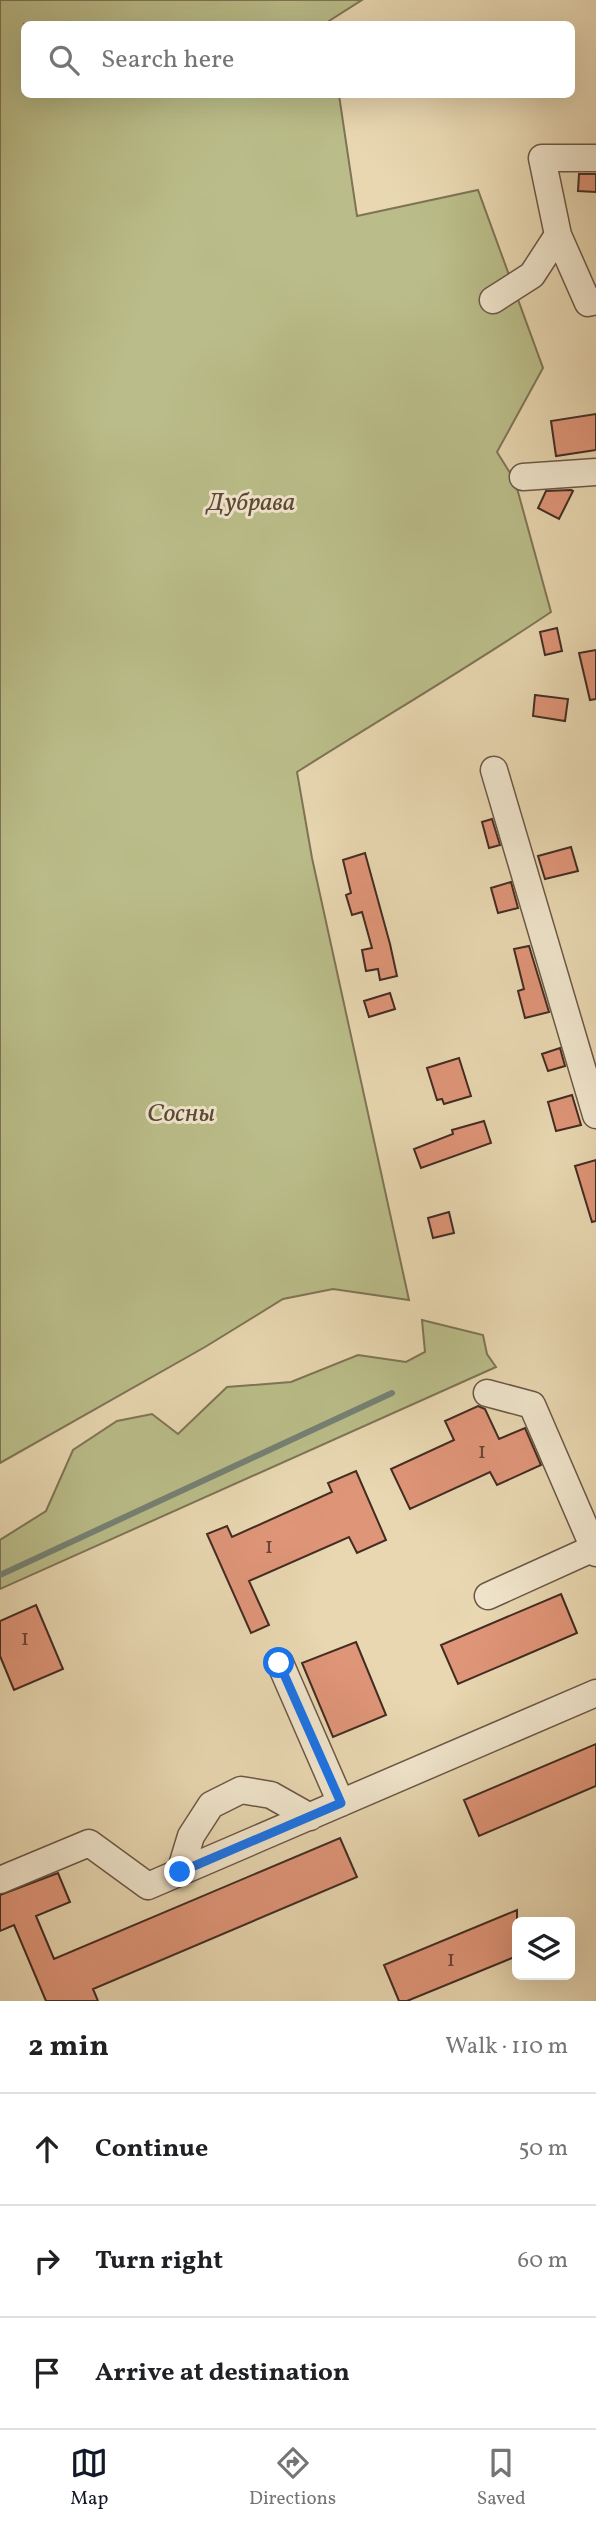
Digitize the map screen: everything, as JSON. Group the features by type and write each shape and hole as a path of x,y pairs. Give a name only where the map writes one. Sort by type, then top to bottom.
{"street":[{"path":"596,158 542,158 558,235 588,303 596,301"},
{"path":"493,300 532,275 558,235"},
{"path":"523,478 596,472"},
{"path":"494,770 596,1115"},
{"path":"486,1393 532,1405 595,1550 488,1596"},
{"path":"279,1663 341,1803"},
{"path":"0,1880 89,1843 148,1886 596,1693"},
{"path":"180,1872 191,1836 211,1805 241,1790 271,1795 310,1817"}],"green space":[{"name":"Дубрава","path":"0,0 362,0 329,21 21,21 21,98 339,98 357,216 478,190 543,368 497,452 515,481 551,612 297,772 312,858 409,1300 333,1289 283,1299 205,1347 0,1463"},
{"path":"422,1320 483,1335 487,1354 496,1367 0,1589 0,1540 46,1511 73,1450 117,1421 152,1414 178,1434 227,1387 291,1382 358,1355 406,1362 425,1352"}],"building":[{"path":"579,174 596,174 596,192 578,191"},
{"path":"596,414 596,450 556,456 551,421"},
{"path":"546,491 573,491 559,519 538,508"},
{"path":"557,628 562,651 545,655 540,632"},
{"path":"596,650 596,699 590,700 579,653"},
{"path":"535,695 568,699 565,721 533,716"},
{"path":"492,819 500,845 489,848 482,822"},
{"path":"571,847 578,871 545,879 538,856"},
{"path":"365,853 397,976 380,980 378,969 366,971 362,950 372,948 362,912 352,915 346,895 351,893 343,860"},
{"path":"511,882 518,908 498,913 491,888"},
{"path":"529,946 549,1012 525,1018 518,991 524,989 514,949"},
{"path":"390,993 395,1009 369,1017 364,1001"},
{"path":"560,1048 565,1066 548,1071 542,1054"},
{"path":"459,1058 471,1096 444,1104 442,1099 437,1100 427,1068"},
{"path":"572,1095 581,1125 556,1131 548,1102"},
{"path":"484,1121 491,1143 421,1168 414,1149 453,1134 452,1130"},
{"path":"596,1160 596,1221 592,1222 575,1166"},
{"path":"449,1212 454,1233 433,1238 428,1218"},
{"path":"478,1406 485,1409 499,1439 525,1428 541,1465 497,1485 490,1472 410,1509 391,1469 454,1440 445,1421"},
{"path":"356,1471 386,1540 357,1553 349,1537 249,1581 269,1625 251,1633 207,1534 227,1526 232,1537 332,1492 328,1483"},
{"path":"561,1594 577,1633 458,1684 441,1645"},
{"path":"36,1605 63,1669 14,1690 0,1656 0,1621"},
{"path":"356,1642 386,1715 333,1737 302,1663"},
{"path":"596,1744 596,1786 479,1836 464,1800"},
{"path":"340,1838 357,1877 93,1989 98,2001 46,2001 14,1925 0,1931 0,1895 58,1873 70,1902 36,1916 54,1959"},
{"path":"517,1910 517,1917 512,1917 512,1958 407,2001 399,2001 384,1965"}],"waterway":[{"path":"0,1575 392,1393"}],"route":[{"path":"180,1872 341,1803 279,1663"}],"park label":[{"name":"Сосны","path":"181,1114"}]}
